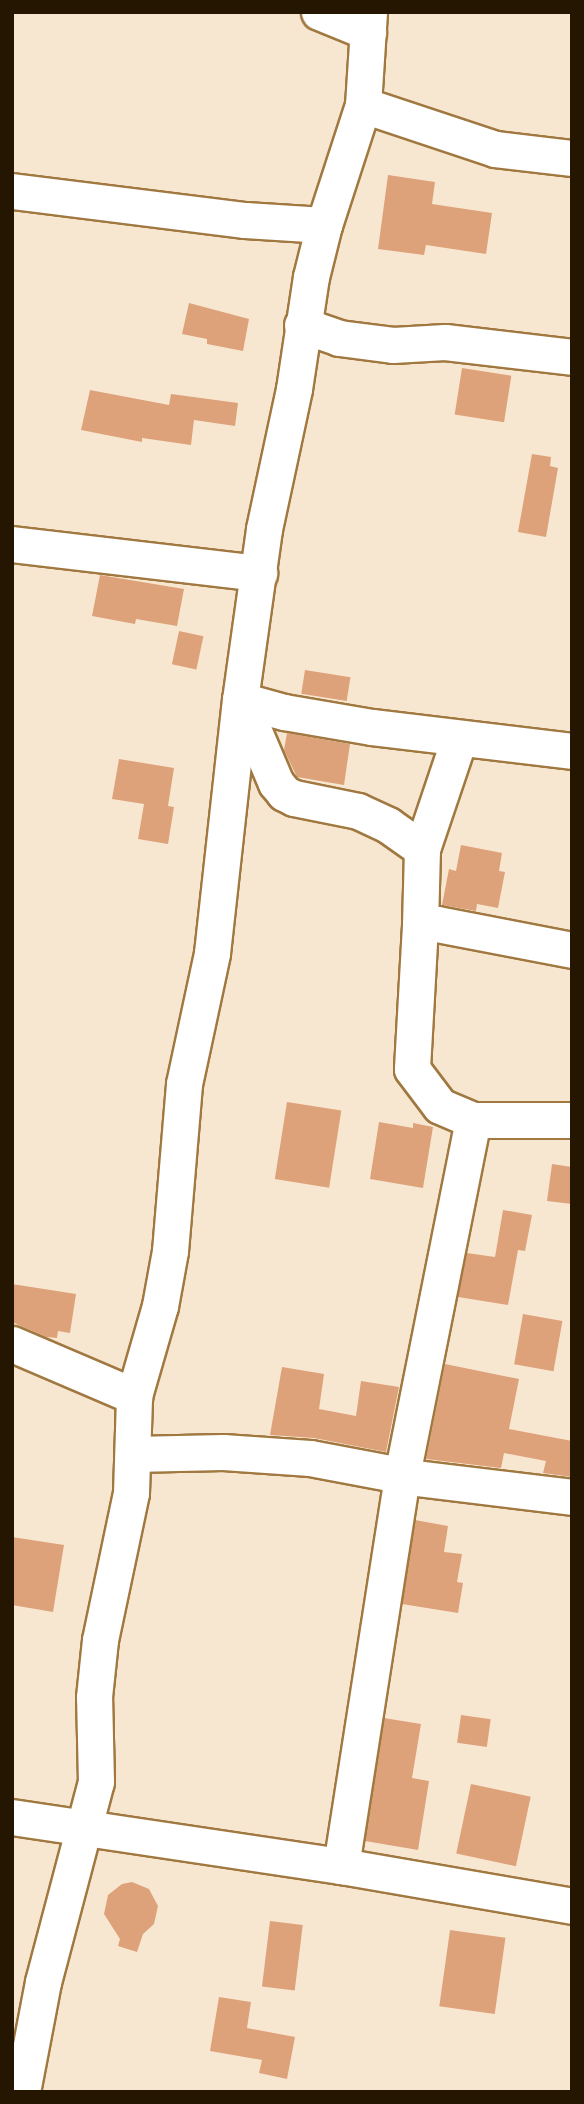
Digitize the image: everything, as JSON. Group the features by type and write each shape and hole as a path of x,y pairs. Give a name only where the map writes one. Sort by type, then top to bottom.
{"street":[{"path":"22,2092 43,1982 96,1782 94,1697 100,1640 131,1493 134,1396 160,1306 170,1251 183,1098 212,953 240,700 264,529 294,389 302,325 324,225 363,105 368,22 319,12"},
{"path":"363,105 495,149 572,158"},
{"path":"12,191 245,220 324,225"},
{"path":"302,325 340,338 393,345 445,342 572,357"},
{"path":"12,544 259,573"},
{"path":"240,700 284,712 458,738 572,751"},
{"path":"240,700 276,783 284,793 365,814 422,849"},
{"path":"458,738 422,849 412,1069 440,1106 473,1120 572,1120"},
{"path":"420,925 437,924 572,950"},
{"path":"341,1866 402,1475 473,1120"},
{"path":"12,1343 134,1396"},
{"path":"133,1454 223,1452 310,1458 402,1475 572,1497"},
{"path":"12,1817 341,1866 572,1906"}],"building":[{"path":"388,175 435,182 432,204 492,213 486,254 426,245 424,255 378,249"},
{"path":"189,303 249,319 243,351 207,344 207,339 182,334"},
{"path":"462,368 511,376 504,422 455,414"},
{"path":"90,390 169,405 171,394 238,403 235,426 194,420 191,445 142,438 142,442 81,430"},
{"path":"532,454 551,457 550,466 558,468 546,537 518,532"},
{"path":"100,575 184,589 177,626 136,619 135,624 92,616"},
{"path":"179,631 203,636 196,669 172,664"},
{"path":"305,670 350,677 347,701 301,694"},
{"path":"287,733 350,744 344,785 297,777 284,750"},
{"path":"119,759 174,768 168,806 174,807 168,844 138,839 144,804 112,799"},
{"path":"461,845 502,853 499,871 505,872 498,908 477,904 476,911 442,905 449,869 456,871"},
{"path":"287,1102 341,1111 329,1188 275,1179"},
{"path":"379,1122 413,1128 413,1123 433,1127 423,1188 370,1179"},
{"path":"552,1164 572,1167 572,1204 547,1201"},
{"path":"503,1210 532,1215 525,1251 518,1250 508,1305 458,1297 467,1253 495,1257"},
{"path":"12,1284 76,1294 70,1333 58,1331 57,1338 46,1337 12,1322"},
{"path":"523,1314 562,1321 554,1371 514,1364"},
{"path":"445,1364 519,1379 509,1429 572,1441 572,1477 543,1473 546,1461 504,1453 501,1468 426,1459"},
{"path":"282,1367 324,1374 319,1409 356,1416 361,1381 399,1387 386,1452 314,1438 270,1435"},
{"path":"415,1520 448,1526 444,1552 462,1554 457,1582 463,1583 458,1613 402,1604"},
{"path":"12,1537 64,1545 53,1612 12,1605"},
{"path":"461,1715 491,1719 487,1747 457,1743"},
{"path":"384,1718 421,1724 412,1778 429,1781 418,1850 365,1841"},
{"path":"471,1784 531,1797 516,1866 456,1853"},
{"path":"132,1882 149,1889 158,1906 154,1924 143,1934 137,1952 118,1946 120,1939 104,1914 108,1895 122,1884"},
{"path":"270,1921 303,1925 295,1991 262,1987"},
{"path":"450,1930 505,1938 495,2014 439,2006"},
{"path":"219,1997 251,2002 247,2028 295,2037 287,2079 259,2073 262,2060 210,2051"}]}
